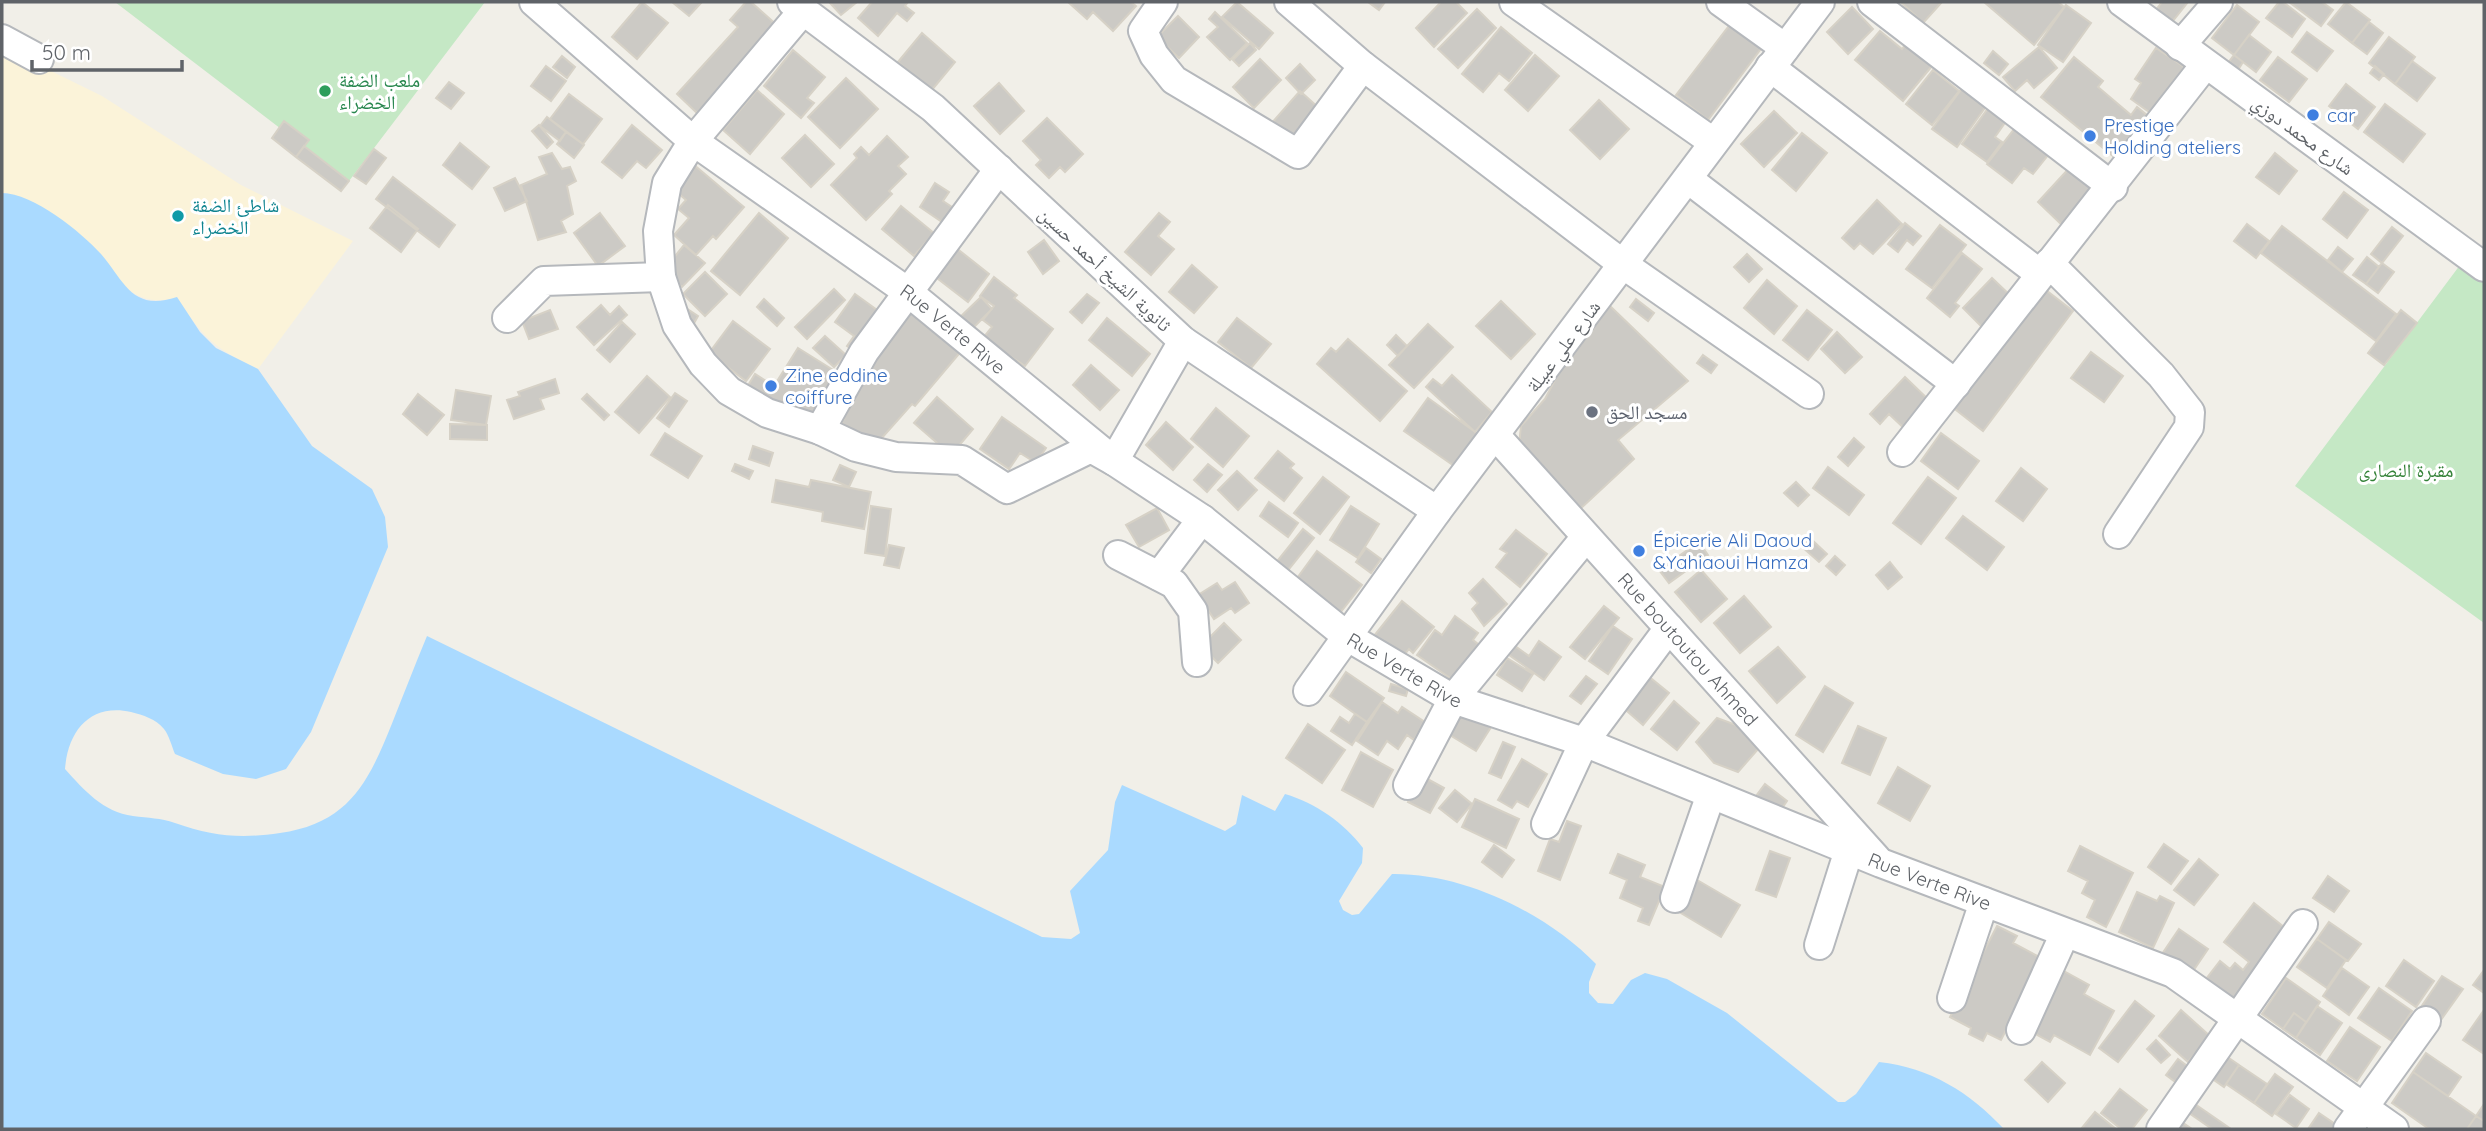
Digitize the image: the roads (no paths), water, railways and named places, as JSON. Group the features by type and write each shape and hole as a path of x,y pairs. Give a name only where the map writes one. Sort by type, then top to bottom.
{"street":[{"name":"Rue Verte Rive","path":"534,2 693,141 908,292 1114,461 1202,519 1348,637 1453,699 1584,742 1881,863 2173,974 2235,1020 2356,1118 2394,1129"},
{"path":"1163,2 1143,31 1154,55 1174,80 1297,154 1363,66"},
{"path":"1289,2 1363,66 1624,265 1809,394"},
{"path":"1514,2 1713,142"},
{"path":"1721,2 1778,58 2044,268 2161,375 2190,412 2189,426 2118,534"},
{"name":"شارع علي عبيلة","path":"1308,691 1437,512 1819,2"},
{"path":"1872,2 2113,187"},
{"name":"شارع محمد دوزي","path":"2122,2 2484,267"},
{"path":"2180,46 2218,2"},
{"path":"797,7 693,141 667,183 658,231 661,277 677,325 703,364 729,391 767,413 820,430 856,447 896,457 962,460 1007,489 1091,448 1114,461 1183,341"},
{"name":"ثانوية الشيخ أحمد حسين","path":"797,7 933,108 1183,341 1437,512"},
{"path":"2,38 39,59"},
{"path":"1902,452 2044,268 2113,187 2206,65"},
{"path":"820,430 864,352 999,169"},
{"path":"1688,179 1956,384"},
{"path":"506,318 544,281 661,277"},
{"name":"Rue boutoutou Ahmed","path":"1496,436 1881,863"},
{"path":"1159,576 1202,519"},
{"path":"1408,785 1453,699 1586,537"},
{"path":"1118,555 1174,584 1192,611 1197,662"},
{"path":"1546,824 1584,742 1669,628"},
{"path":"1675,898 1711,794"},
{"path":"1819,945 1850,850"},
{"path":"1952,998 1984,902"},
{"path":"2161,1129 2303,924"},
{"path":"2021,1030 2065,933"},
{"path":"2356,1118 2427,1021"}],"water":[{"path":"2,193 28,199 56,215 101,254 131,292 150,301 177,297 200,332 216,348 258,369 312,446 372,489 385,517 388,547 311,732 286,769 256,779 223,774 175,754 166,732 153,720 131,712 104,712 93,716 76,732 65,769 87,792 112,810 164,820 201,831 239,836 280,833 324,820 354,796 365,780 384,743 427,636 1042,937 1071,939 1080,933 1070,891 1108,850 1115,802 1122,785 1225,831 1236,824 1242,795 1275,811 1285,794 1328,815 1347,830 1363,848 1362,863 1339,901 1343,910 1352,915 1359,914 1392,874 1447,880 1475,889 1528,913 1576,945 1596,964 1589,982 1589,993 1598,1003 1613,1004 1631,980 1645,973 1667,979 1727,1013 1838,1102 1845,1102 1856,1094 1879,1062 1898,1065 1932,1076 1963,1093 2004,1129 2,1129"}],"place":[{"name":"ملعب الضفة الخضراء","path":"325,91"},
{"name":"car","path":"2313,115"},
{"name":"Prestige Holding ateliers","path":"2090,136"},
{"name":"شاطئ الضفة الخضراء","path":"178,216"},
{"name":"Zine eddine coiffure","path":"771,386"},
{"name":"مسجد الحق","path":"1592,412"},
{"name":"Épicerie Ali Daoud &Yahiaoui Hamza","path":"1639,551"}],"park label":[{"name":"مقبرة النصارى","path":"2406,470"}]}
